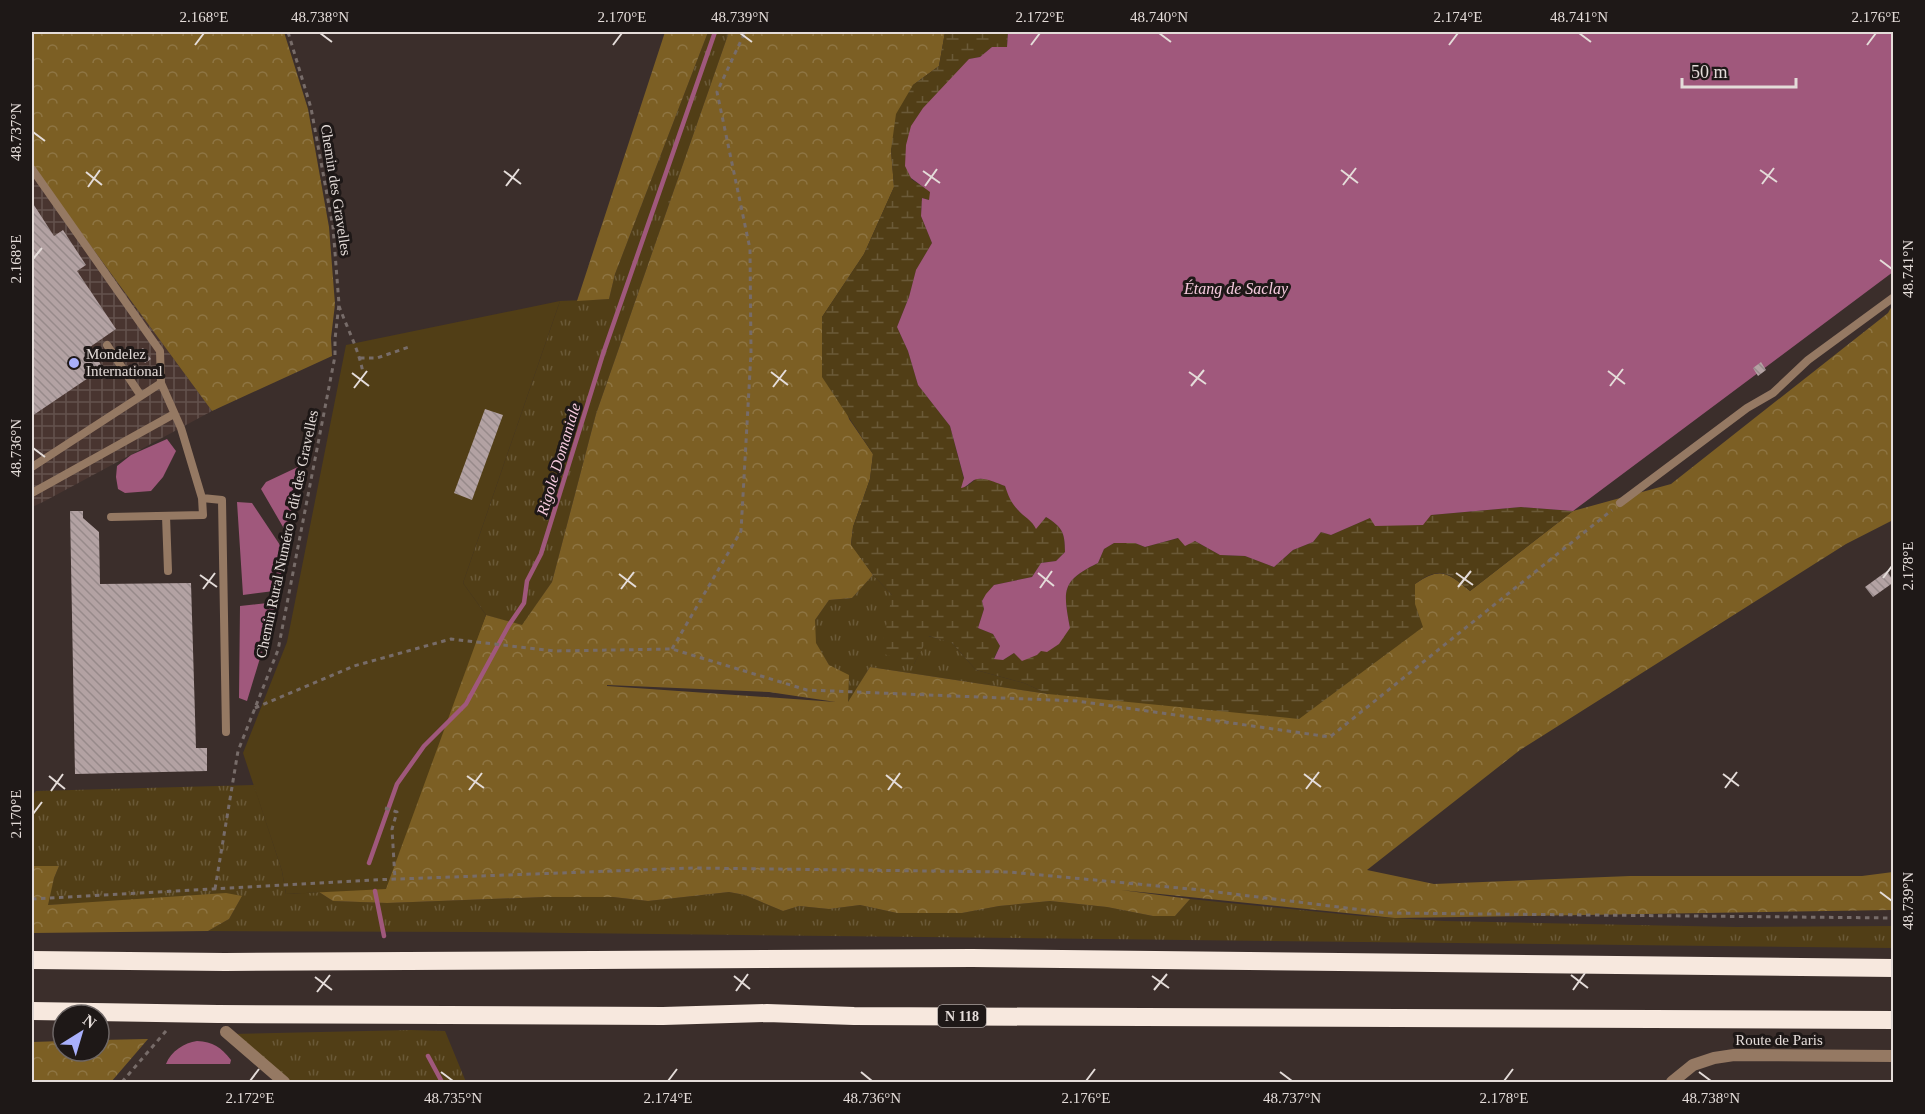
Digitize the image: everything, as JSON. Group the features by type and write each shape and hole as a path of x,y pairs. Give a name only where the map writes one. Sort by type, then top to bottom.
{"highway":[{"path":"32,960 225,962 972,958 1893,968"},
{"name":"N 118","path":"32,1011 230,1014 663,1016 767,1013 854,1016 1893,1020"}],"street":[{"path":"226,1032 284,1083"},
{"name":"Route de Paris","path":"1672,1083 1693,1065 1714,1058 1734,1055 1893,1056"}],"lane":[{"path":"32,169 160,351 161,383 181,428 202,498 203,515 111,517"},
{"path":"1620,503 1732,419 1773,393 1808,360 1893,297"},
{"path":"107,345 141,396"},
{"path":"32,467 161,383"},
{"path":"32,493 174,414"},
{"path":"202,498 222,500 226,732"},
{"path":"166,516 168,571"}],"path":[{"name":"Chemin des Gravelles","path":"288,32 311,108 333,227 339,304 335,356"},
{"path":"672,649 741,531 751,353 750,249 717,92 745,32"},
{"path":"339,304 360,358 363,373"},
{"path":"360,358 377,358 409,347"},
{"name":"Chemin Rural Numéro 5 dit des Gravelles","path":"215,889 238,752 278,650 335,356"},
{"path":"255,708 354,666 451,639 554,651 672,649 807,690 1077,701 1330,737 1620,503"},
{"path":"385,808 397,812 392,829 395,879"},
{"path":"32,899 395,879 693,868 1009,872 1201,890 1387,913 1893,918"},
{"path":"122,1083 166,1031"}],"shaded area":[{"path":"32,166 212,411 32,507"}],"green space":[{"path":"32,32 284,32 308,109 329,227 335,304 331,338 332,356 212,411 32,166"},
{"path":"665,32 708,32 615,274 609,299 577,301"},
{"path":"708,32 729,32 596,414 552,582 522,626 486,615 463,583 560,301 609,299 615,274"},
{"path":"729,32 945,32 939,66 913,85 891,150 894,187 864,254 822,317 849,419 873,454 870,479 853,527 851,544 873,575 852,598 829,600 815,620 816,643 829,665 849,675 848,702 870,667 1048,694 1415,604 1415,584 1431,575 1450,576 1470,591 1573,511 1671,484 1888,313 1893,304 1893,520 1846,544 1520,750 1367,870 1434,884 1630,876 1862,876 1893,872 1893,910 1395,918 1121,890 1190,899 1175,916 1153,916 1107,907 1050,901 999,906 962,913 897,913 860,905 829,909 799,906 783,911 745,895 729,892 648,901 613,897 544,897 387,903 333,901 319,892 465,668 486,615 522,625 552,582 596,414","holes":["607,685 769,692 836,702"]},
{"path":"945,32 1008,32 1007,47 992,47 980,57 969,59 911,179 931,192 929,200 922,198 921,216 932,243 916,271 897,327 908,351 918,385 950,426 966,487 976,479 988,479 1005,486 1016,507 1036,528 1046,517 1056,524 1062,531 1065,545 1065,552 1056,561 1041,563 1032,577 994,585 982,601 984,609 978,628 993,634 1000,646 994,658 1003,660 1014,653 1041,651 1070,628 1066,595 1071,581 1098,563 1104,549 1114,543 1135,543 1145,547 1179,538 1195,541 1220,555 1245,556 1274,567 1293,550 1313,542 1321,532 1331,535 1370,518 1422,525 1431,515 1521,507 1573,511 1470,591 1450,576 1438,573 1415,584 1415,604 1423,627 1299,719 1048,694 1024,683 976,670 952,643 929,636 914,664 881,653 892,595 873,575 851,545 853,527 870,479 873,454 822,377 822,317 864,254 894,187 891,150 896,114 913,85 939,66"},
{"path":"560,301 463,583 486,615 386,889 286,894 282,871 243,753 287,642 346,345"},
{"path":"873,575 892,595 914,664 928,636 951,642 976,670 1024,683 1048,694 870,667 848,703 815,643 815,620 829,600 852,598"},
{"path":"254,785 282,871 286,894 319,892 333,901 387,903 544,897 613,897 648,901 729,892 745,895 783,911 799,906 829,909 860,905 897,913 962,913 999,906 1050,901 1107,907 1153,916 1175,916 1190,899 1361,916 1444,921 1736,927 1893,926 1893,948 208,931 229,919 242,896 47,905 59,866 32,866 32,796 36,791"},
{"path":"32,866 59,866 48,905 226,893 242,896 229,919 208,931 32,933"},
{"path":"445,1031 466,1082 288,1082 231,1034"},
{"path":"148,1039 111,1082 32,1082 32,1042 51,1041 51,1063 111,1063 111,1040"}],"water":[{"name":"Étang de Saclay","path":"1008,32 1892,32 1893,272 1573,511 1521,507 1431,515 1423,525 1375,526 1370,518 1331,535 1321,532 1313,542 1293,550 1274,567 1245,556 1220,555 1195,541 1185,546 1178,538 1145,547 1135,543 1114,543 1104,549 1098,563 1071,581 1066,595 1070,628 1059,644 1047,652 1041,651 1022,661 1014,653 1003,660 994,659 1000,646 993,634 978,628 984,609 982,601 994,585 1032,577 1041,563 1056,561 1065,552 1063,535 1059,527 1046,517 1036,529 1013,505 1005,486 990,480 978,479 961,488 964,478 950,426 918,385 908,351 897,327 909,297 916,270 932,243 921,216 922,198 929,200 930,192 911,178 905,166 906,145 911,126 923,108 969,59 980,57 992,47 1007,47"},
{"path":"167,439 176,451 163,477 151,491 125,493 118,489 117,466 131,455"},
{"path":"300,466 303,479 290,539 261,489 266,482"},
{"path":"237,502 252,503 280,545 282,590 243,595"},
{"path":"277,602 247,701 239,698 240,606"},
{"path":"197,1041 212,1044 220,1049 231,1060 230,1064 166,1064 179,1048"}],"building":[{"path":"32,202 54,236 63,230 86,265 77,271 116,329 90,347 103,368 32,416"},
{"path":"143,348 151,359 145,363 138,351"},
{"path":"1761,362 1766,370 1758,376 1753,368"},
{"path":"485,409 503,415 472,500 454,493"},
{"path":"70,511 83,511 83,518 99,532 100,584 191,583 196,748 207,748 207,771 75,774"},
{"path":"1887,571 1894,582 1873,597 1865,587"}],"waterway":[{"name":"Rigole Domaniale","path":"369,863 397,784 424,746 466,704 509,625 524,603 527,581 541,554 603,354 715,32"},
{"name":"Rigole Domaniale","path":"375,891 384,936"},
{"name":"Rigole Domaniale","path":"428,1056 442,1082"}],"place":[{"name":"Mondelez International","path":"74,363"}]}
